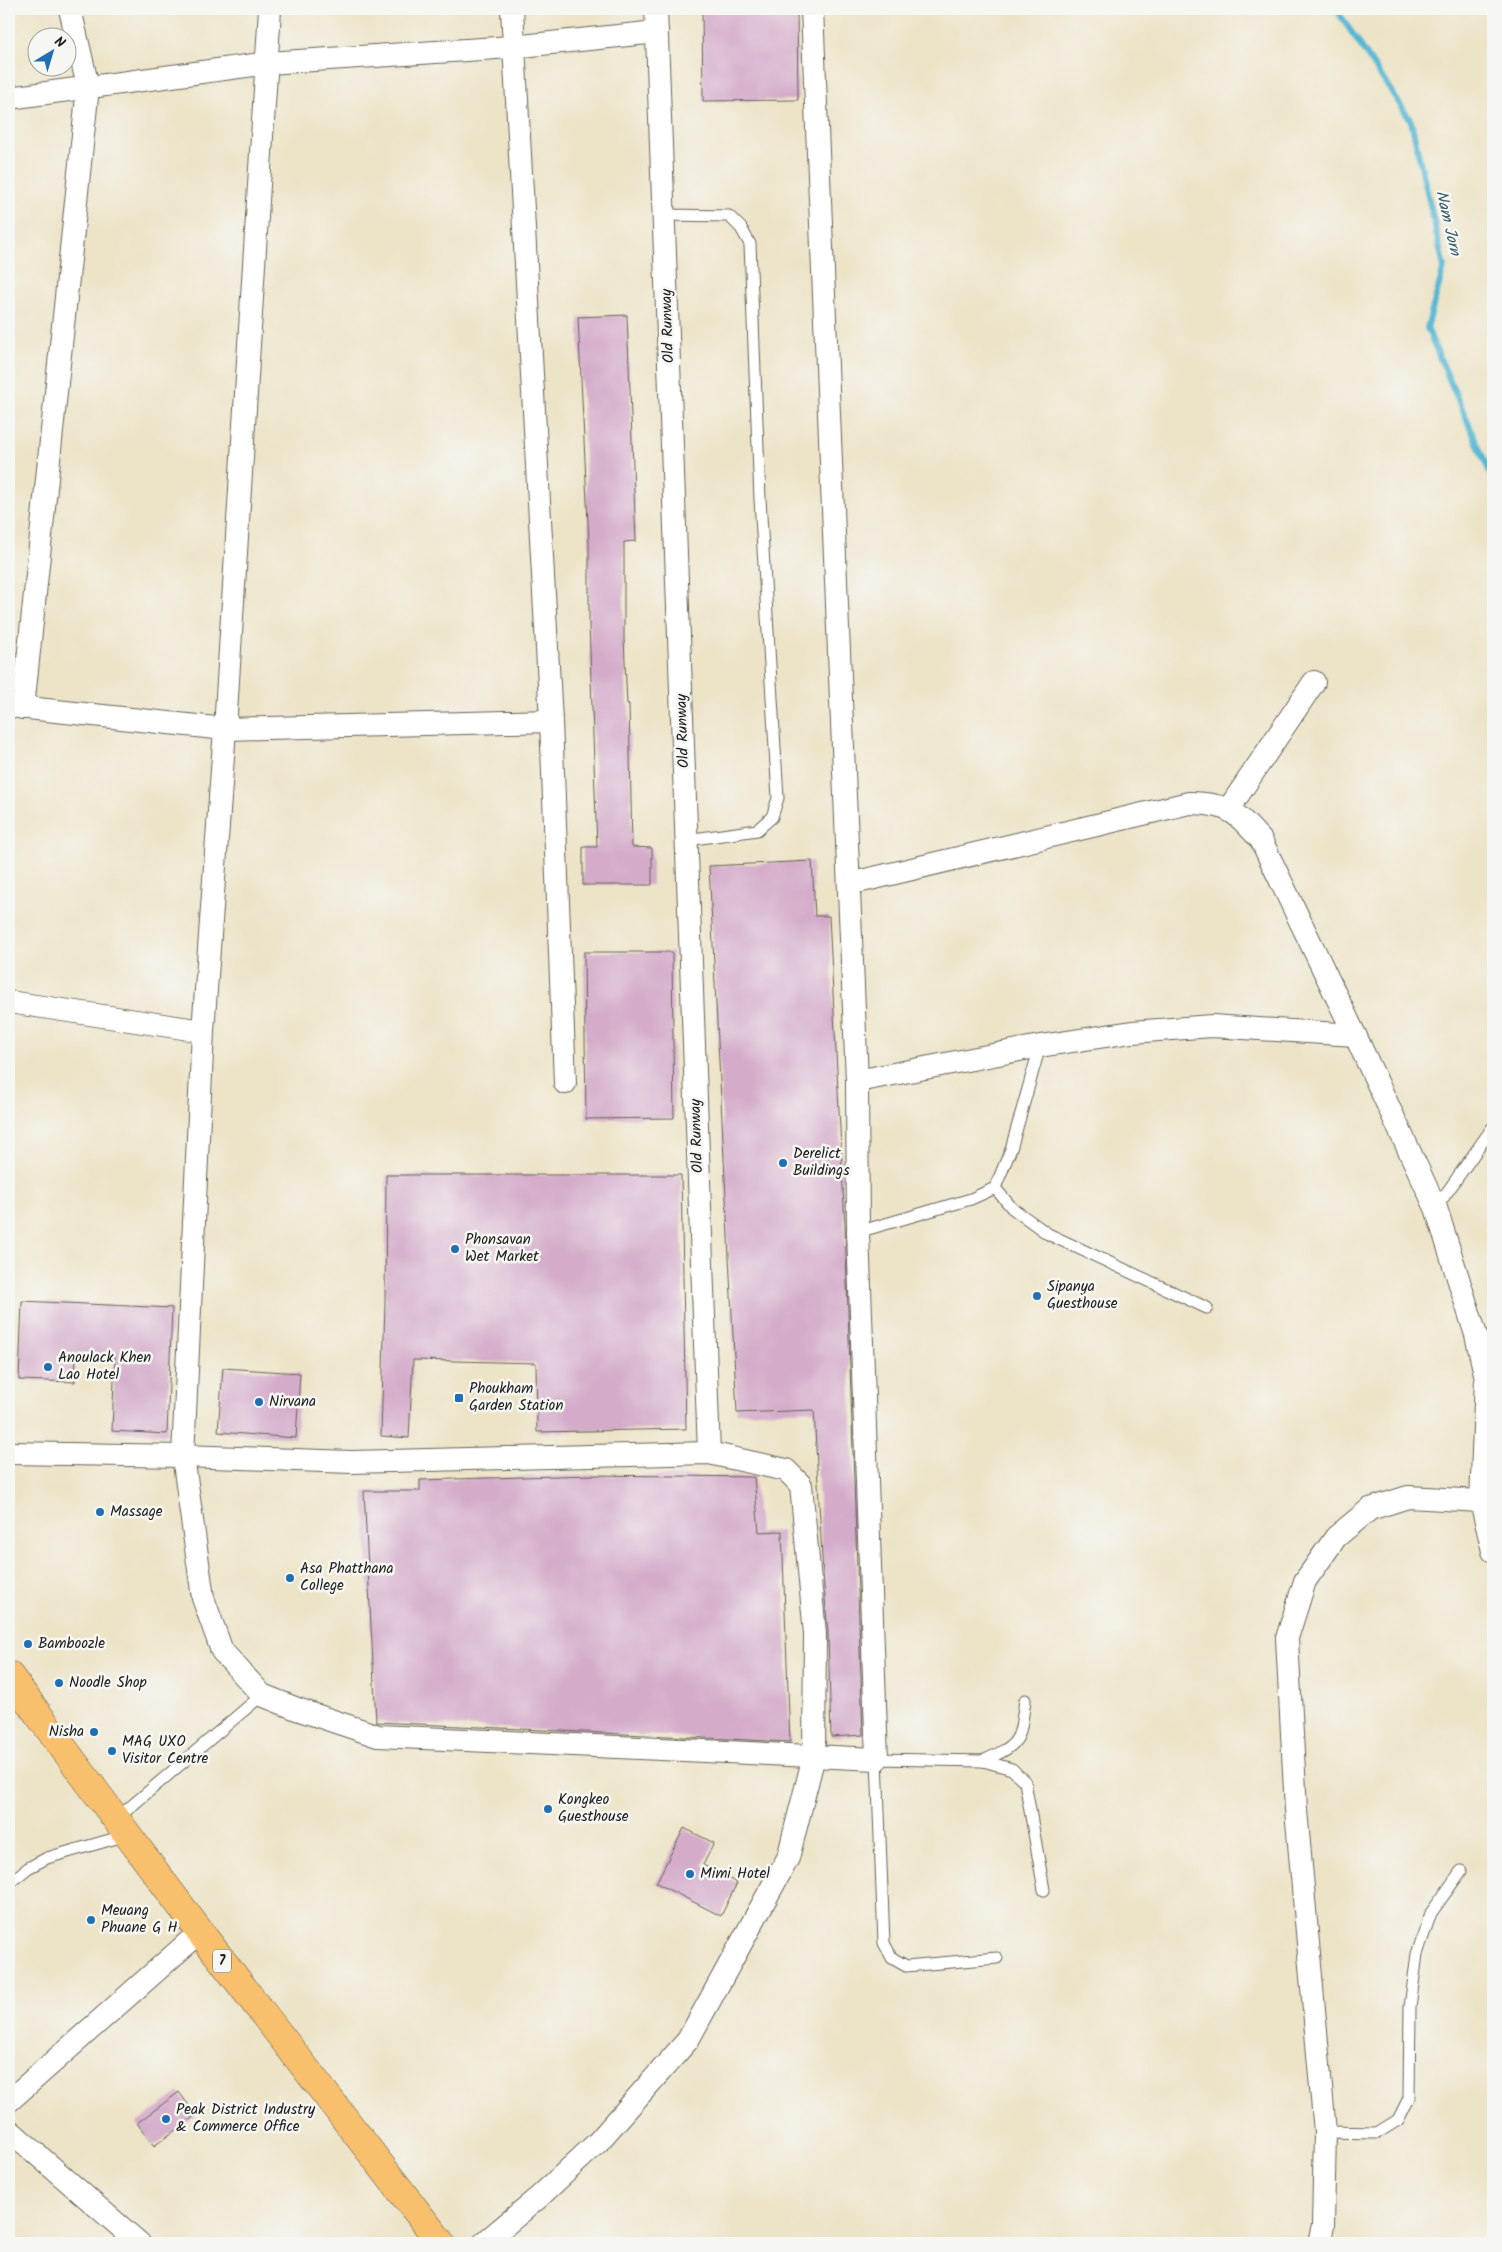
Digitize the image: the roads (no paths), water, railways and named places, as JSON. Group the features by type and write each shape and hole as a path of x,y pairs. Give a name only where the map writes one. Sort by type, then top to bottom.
{"highway":[{"name":"7","path":"9,1675 200,1932 440,2243"}],"street":[{"path":"70,9 88,87 16,707 225,729 551,721"},
{"path":"270,9 225,729 203,1031 183,1456 203,1598 222,1651 262,1695 297,1709 378,1736 876,1759 858,1232 857,1081 812,9"},
{"path":"512,9 512,47 551,721 565,1083"},
{"name":"Old Runway","path":"656,9 709,1453"},
{"path":"9,98 268,63 512,47 657,32"},
{"path":"1228,810 1314,682"},
{"path":"849,884 1189,803 1215,804 1237,814 1261,840 1356,1035 1436,1208 1476,1335 1486,1378 1481,1501 1493,1551"},
{"path":"9,1002 203,1031"},
{"path":"857,1081 1040,1046 1132,1032 1212,1026 1356,1035"},
{"path":"9,1453 183,1456 351,1462 709,1453 786,1470 801,1485 815,1634 814,1756 788,1858 688,2040 598,2142 539,2197 484,2243"},
{"path":"1319,2243 1323,2226 1325,2132 1296,1810 1287,1638 1305,1581 1336,1537 1370,1509 1408,1497 1481,1501"},
{"path":"9,2101 200,1932"},
{"path":"9,2130 139,2243"}],"lane":[{"path":"664,214 729,216 741,228 750,244 761,509 778,798 772,818 757,830 686,840"},
{"path":"858,1232 971,1199 995,1188 1012,1149 1040,1046"},
{"path":"1436,1208 1493,1126"},
{"path":"995,1188 1012,1208 1048,1234 1207,1308"},
{"path":"9,1884 28,1868 46,1858 121,1827 262,1695"},
{"path":"983,1761 1013,1746 1020,1732 1025,1700"},
{"path":"997,1958 906,1966 892,1958 884,1943 876,1759 983,1761 1012,1769 1025,1782 1044,1890"},
{"path":"1325,2132 1377,2133 1398,2120 1409,2098 1410,2007 1417,1954 1431,1913 1461,1871"}],"waterway":[{"name":"Nam Jorn","path":"1336,9 1411,121 1444,267 1427,328 1493,480"}],"place":[{"name":"Derelict Buildings","path":"783,1163"},
{"name":"Phonsavan Wet Market","path":"455,1249"},
{"name":"Sipanya Guesthouse","path":"1037,1296"},
{"name":"Anoulack Khen Lao Hotel","path":"48,1367"},
{"name":"Phoukham Garden Station","path":"459,1398"},
{"name":"Nirvana","path":"259,1402"},
{"name":"Massage","path":"100,1512"},
{"name":"Asa Phatthana College","path":"290,1578"},
{"name":"Bamboozle","path":"28,1644"},
{"name":"Noodle Shop","path":"59,1683"},
{"name":"Nisha","path":"94,1732"},
{"name":"MAG UXO Visitor Centre","path":"112,1751"},
{"name":"Kongkeo Guesthouse","path":"548,1809"},
{"name":"Mimi Hotel","path":"690,1874"},
{"name":"Meuang Phuane G H","path":"91,1920"},
{"name":"Peak District Industry & Commerce Office","path":"166,2119"}]}
